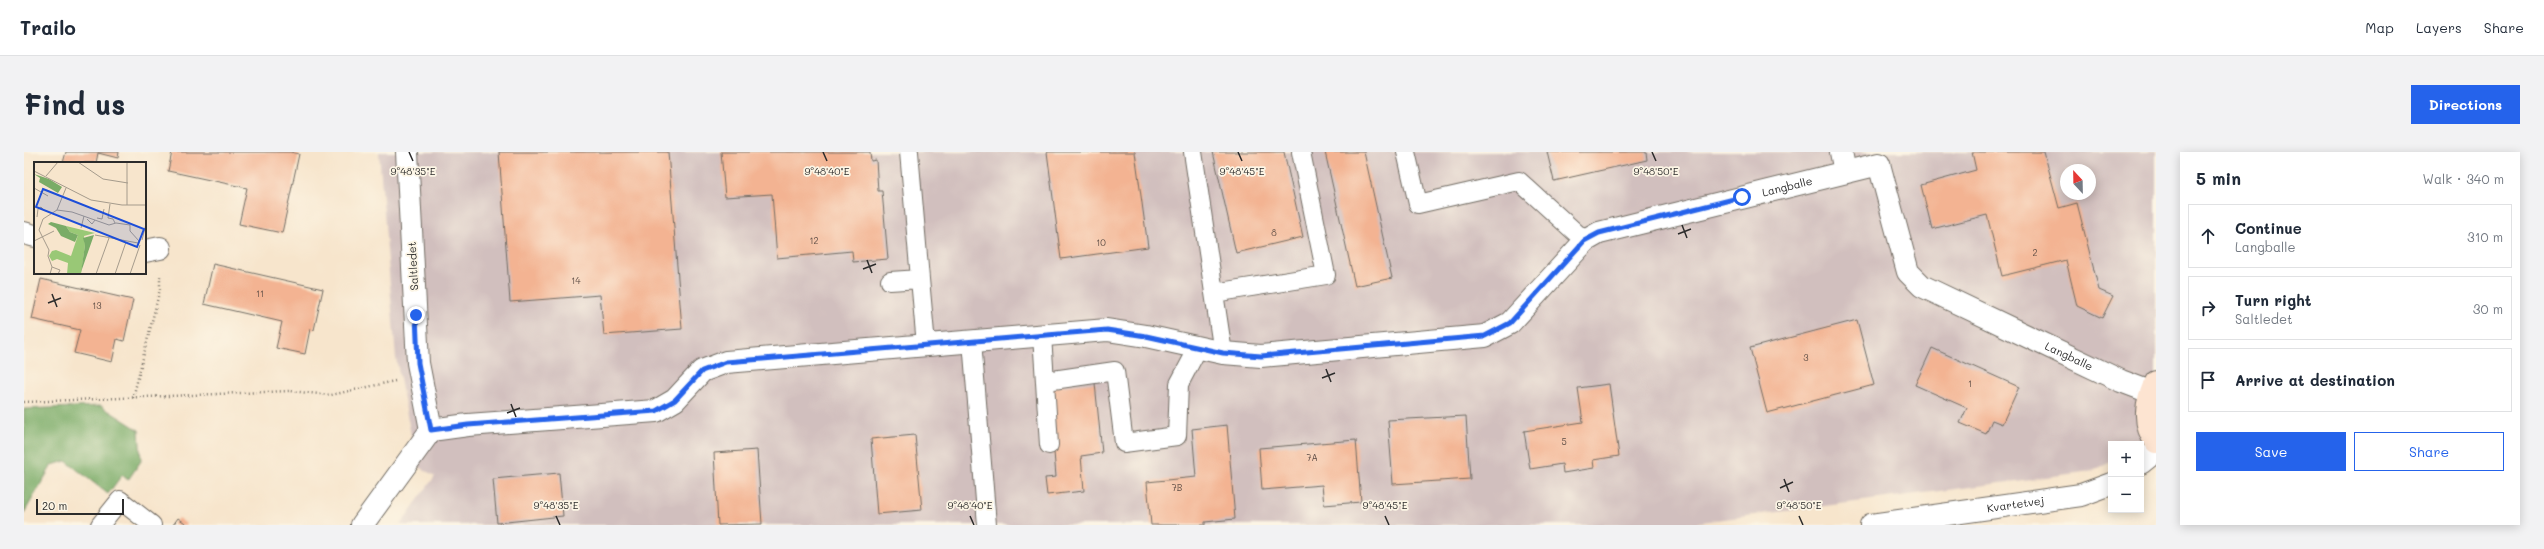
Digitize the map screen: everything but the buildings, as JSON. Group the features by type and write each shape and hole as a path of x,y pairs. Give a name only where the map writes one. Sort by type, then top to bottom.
{"street":[{"name":"Saltledet","path":"407,152 421,375 431,430"},
{"name":"Langballe","path":"431,430 468,425 656,411 675,400 702,371 726,362 1107,330 1223,353 1261,356 1485,336 1510,323 1584,241 1599,233 1843,162 1878,164 1908,272 1922,286 2121,381 2153,387"},
{"path":"24,233 34,236"},
{"path":"2153,387 2147,419 2156,442"},
{"path":"362,525 431,430"},
{"path":"2144,461 2156,451"},
{"name":"Kvartetvej","path":"1871,525 1923,521 2081,495 2108,485"}],"lane":[{"path":"909,152 926,345"},
{"path":"1193,152 1223,353"},
{"path":"1214,293 1326,275 1301,152"},
{"path":"1406,152 1418,204 1519,181 1584,241"},
{"path":"890,281 920,279"},
{"path":"1042,335 1049,445"},
{"path":"972,341 987,525"},
{"path":"1046,381 1115,371 1124,443 1177,436 1179,384 1198,348"},
{"path":"100,525 120,500 152,525"}],"path":[{"path":"133,398 160,289 153,250"},
{"path":"24,402 288,391 331,395 421,375"}],"shaded area":[{"path":"379,152 2156,152 2156,441 2144,447 2144,441 2108,441 2108,463 2092,471 1679,525 400,525 435,476 417,466 396,358"}],"green space":[{"path":"101,406 139,430 141,461 128,480 122,475 108,494 66,461 52,465 24,513 24,409"}],"route":[{"path":"416,315 418,363 431,430 468,425 656,411 675,400 702,371 726,362 1107,330 1146,336 1223,353 1261,356 1485,336 1510,323 1584,241 1599,233 1742,197"}]}
